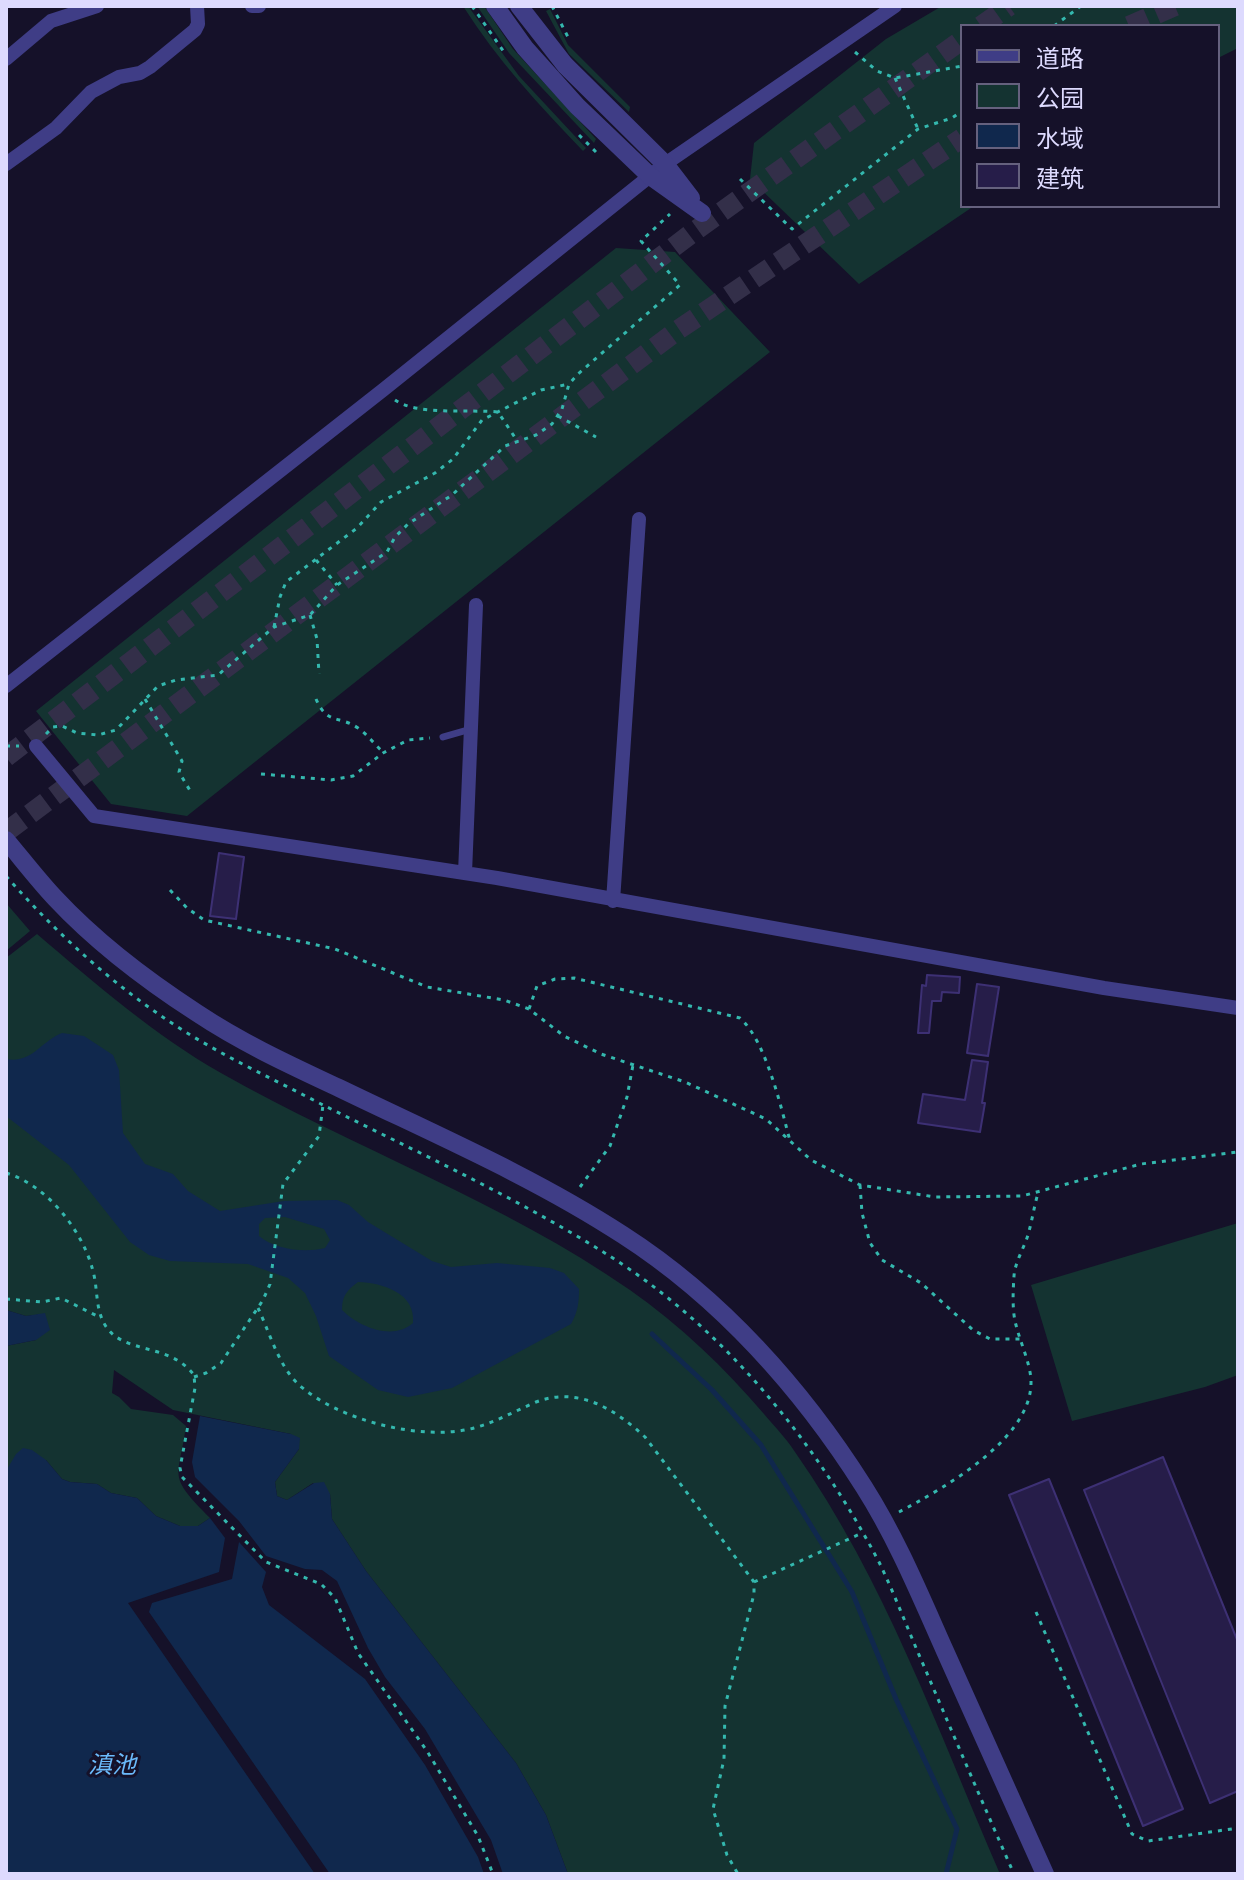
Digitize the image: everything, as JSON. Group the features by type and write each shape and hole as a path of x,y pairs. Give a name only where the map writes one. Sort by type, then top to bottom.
{"street":[{"path":"6,59 51,21 97,6"},
{"path":"6,164 56,128 91,92 119,77 140,73 195,30 198,24 197,6"},
{"path":"252,6 259,6"},
{"path":"495,6 550,78 650,176 702,213 665,164 565,65 519,6"},
{"path":"6,686 665,164 895,6"},
{"path":"613,901 639,519"},
{"path":"465,873 476,605"},
{"path":"36,746 94,816 465,873 1104,988 1238,1008"},
{"path":"6,840 53,896 89,932 130,966 199,1015 260,1051 569,1202 624,1235 672,1270 730,1320 777,1369 823,1426 884,1521 901,1552 1045,1874"}],"lane":[{"path":"443,737 471,729"}],"path":[{"path":"552,6 574,46"},
{"path":"1057,24 1081,6"},
{"path":"841,41 877,71 895,78 960,66"},
{"path":"895,78 918,129"},
{"path":"740,179 792,229 918,129 960,112"},
{"path":"274,627 286,582 357,528 381,502 435,473 453,459 482,420 541,390 569,384 680,285 641,241 685,201"},
{"path":"36,746 53,727 62,726 77,733 98,735 116,730 158,686 176,680 218,675 274,627 310,615 337,585 387,552 395,537 408,524 452,495 505,446 536,435 552,424 562,409 569,384"},
{"path":"383,390 402,405 426,410 498,412"},
{"path":"498,412 518,442"},
{"path":"558,416 596,437"},
{"path":"316,559 337,585"},
{"path":"310,615 317,639 319,674"},
{"path":"145,699 182,761 179,772 192,794"},
{"path":"316,699 329,718 361,730 383,753"},
{"path":"261,774 331,780 353,776 383,753 408,740 443,737"},
{"path":"6,876 78,952 184,1030 248,1067 557,1224 611,1256 713,1338 758,1385 803,1441 844,1501 879,1563 1014,1874"},
{"path":"170,890 204,920 335,949 427,987 504,1000 529,1009 564,1036 601,1054 685,1082 766,1119 811,1160 860,1185 935,1197 1022,1196 1141,1164 1238,1152"},
{"path":"529,1009 537,986 555,979 574,978 740,1018 752,1029 779,1101 790,1142"},
{"path":"569,1202 610,1146 627,1097 633,1065"},
{"path":"194,1377 221,1363 258,1308 270,1284 283,1184 319,1136 323,1105"},
{"path":"6,1173 27,1182 43,1194 82,1241 94,1274 102,1318 112,1334 120,1341 148,1347 188,1367 194,1377 192,1408 182,1456 182,1477 266,1562 321,1584 335,1598 358,1653 427,1751 478,1836 493,1874"},
{"path":"860,1185 862,1213 870,1243 882,1260 921,1283 973,1330 990,1339 1020,1339"},
{"path":"884,1521 945,1488 1018,1423 1031,1391 1031,1373 1015,1322 1014,1272 1038,1193"},
{"path":"6,1299 42,1302 61,1298 102,1318"},
{"path":"258,1308 278,1352 296,1381 326,1404 361,1420 397,1428 471,1429 538,1401 560,1397 585,1399 604,1405 645,1437 754,1582 754,1594 725,1706 724,1759 713,1809 727,1855 738,1874"},
{"path":"754,1582 862,1533"},
{"path":"1036,1612 1132,1834 1148,1841 1238,1828"}],"green space":[{"path":"463,6 468,6 519,76 586,148 583,151 504,63"},
{"path":"477,6 484,6 513,49 596,139 594,143 509,53"},
{"path":"942,6 1238,6 1238,48 1220,57 1220,24 960,24 960,208 971,208 859,284 750,179 754,143 886,39"},
{"path":"550,9 568,45 630,107 629,112 569,54 546,11"},
{"path":"616,248 675,252 770,352 187,816 111,804 36,711"},
{"path":"6,903 30,931 6,951"},
{"path":"37,934 126,1008 196,1058 272,1101 481,1203 582,1259 649,1303 718,1364 791,1447 856,1552 908,1657 1000,1874 568,1874 546,1815 516,1763 366,1571 332,1519 330,1494 313,1483 287,1500 277,1496 275,1482 299,1449 291,1434 173,1410 114,1370 112,1393 131,1409 173,1415 186,1426 179,1468 181,1484 210,1518 198,1526 180,1526 156,1516 137,1498 111,1493 97,1484 62,1479 46,1460 6,1471 6,1346 36,1340 45,1314 26,1316 6,1310 6,958"},
{"path":"1238,1223 1238,1375 1205,1387 1072,1421 1031,1285"}],"water":[{"path":"62,1033 84,1036 113,1055 119,1070 123,1133 145,1164 173,1174 188,1191 220,1211 284,1201 337,1200 432,1261 451,1267 497,1263 550,1268 564,1273 579,1289 578,1307 571,1324 452,1388 408,1397 378,1390 329,1356 305,1293 288,1278 248,1264 170,1261 149,1255 130,1242 69,1165 6,1116 6,1059 15,1060 30,1055","holes":["285,1217 324,1229 330,1240 325,1248 291,1249 259,1236 259,1224 265,1218","358,1282 378,1285 404,1297 413,1313 413,1323 396,1331 386,1331 357,1322 342,1310 344,1297"]},
{"path":"6,1310 26,1316 45,1313 50,1330 36,1340 6,1346"},
{"path":"200,1416 300,1438 299,1449 275,1482 277,1496 287,1500 314,1483 324,1482 330,1494 332,1519 366,1571 516,1763 546,1815 568,1874 503,1874 491,1840 425,1729 385,1677 337,1581 322,1570 305,1569 266,1556 239,1521 195,1477 192,1462"},
{"name":"滇池","path":"23,1448 46,1460 62,1479 97,1484 111,1493 137,1498 156,1516 180,1526 198,1526 210,1518 225,1538 219,1572 128,1603 315,1874 6,1874 6,1471"},
{"path":"239,1542 266,1572 262,1587 269,1605 365,1679 425,1765 478,1857 484,1874 330,1874 149,1612 152,1603 232,1579"}],"building":[{"path":"219,853 244,857 236,919 210,916"},
{"path":"927,975 960,977 959,993 942,992 941,1001 932,1001 929,1033 918,1033 922,985 926,986"},
{"path":"977,984 999,987 988,1056 967,1053"},
{"path":"972,1060 988,1062 980,1132 918,1123 923,1094 965,1100"},
{"path":"1163,1457 1238,1642 1238,1791 1210,1803 1084,1490"},
{"path":"1049,1479 1183,1809 1143,1826 1009,1495"}],"waterway":[{"path":"652,1334 712,1390 761,1445 852,1592 896,1699 957,1829 946,1874"}],"tunnel":[{"path":"984,24 1009,6"},
{"path":"1134,24 1175,6"},
{"path":"6,757 692,233 960,41"},
{"path":"6,832 678,330 960,139"}]}
